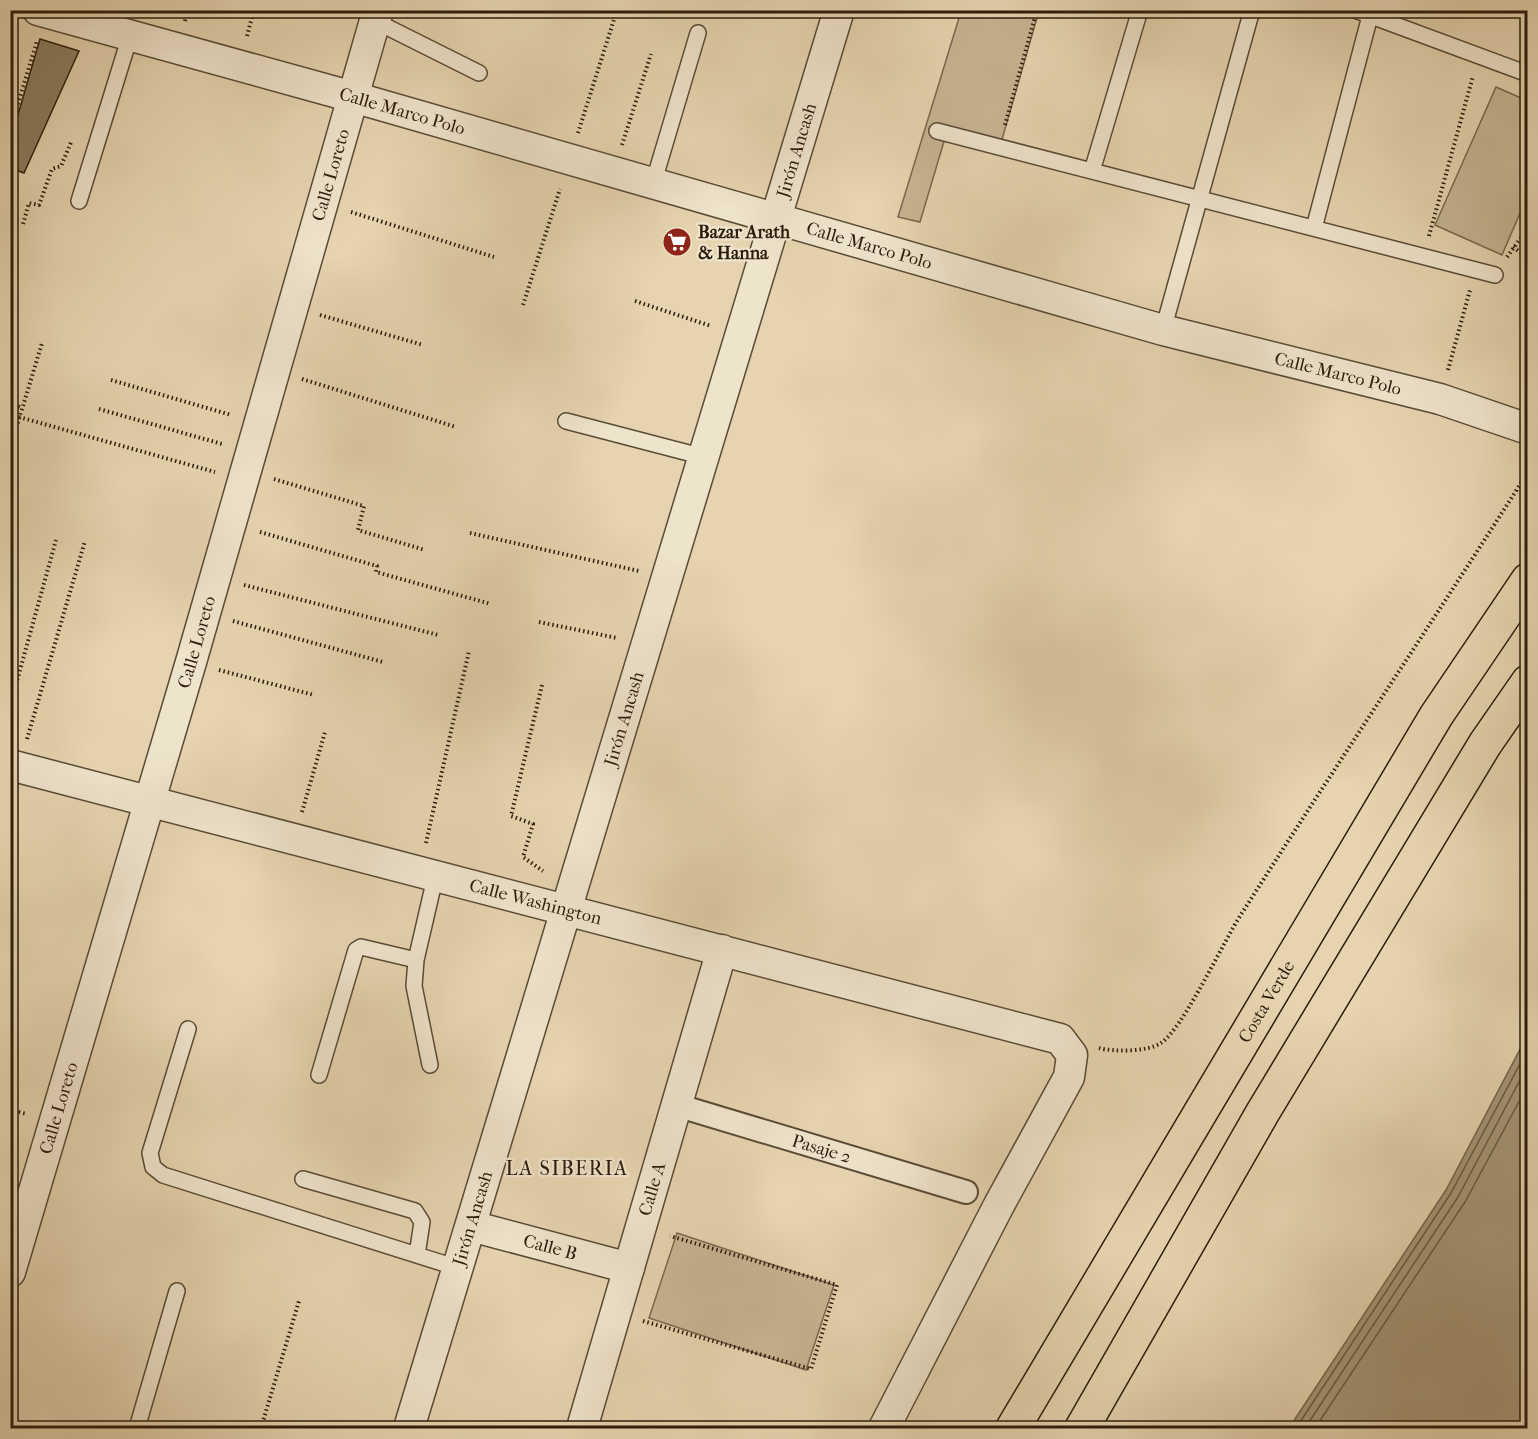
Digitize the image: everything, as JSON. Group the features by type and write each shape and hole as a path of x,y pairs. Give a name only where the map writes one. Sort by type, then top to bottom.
{"highway":[{"name":"Costa Verde","path":"1013,1428 1437,716 1527,580"},
{"path":"1082,1428 1263,1112 1485,744 1527,682"}],"street":[{"name":"Jirón Ancash","path":"409,1428 571,900 839,10"},
{"name":"Calle Marco Polo","path":"41,12 353,97 1162,330 1440,399 1527,429"},
{"name":"Calle Loreto","path":"10,1272 191,662 376,16"},
{"name":"Calle Washington","path":"15,766 427,876 571,900 722,950 1060,1039"},
{"name":"Calle A","path":"582,1428 722,950"},
{"path":"884,1428 999,1205 1069,1077 1072,1055 1060,1039"},
{"name":"Pasaje 2","path":"676,1105 966,1192"},
{"name":"Calle B","path":"471,1226 629,1268"}],"lane":[{"path":"1092,171 1140,10"},
{"path":"1162,330 1197,198 1252,10"},
{"path":"1355,10 1479,55 1526,68"},
{"path":"376,16 479,73"},
{"path":"1314,228 1370,16"},
{"path":"653,184 698,33"},
{"path":"79,201 130,36"},
{"path":"937,131 1495,276"},
{"path":"566,421 704,457"},
{"path":"427,876 414,986 430,1065"},
{"path":"319,1075 356,950 361,947 416,960"},
{"path":"188,1029 150,1154 153,1167 163,1175 458,1268"},
{"path":"303,1179 415,1211 422,1222 417,1255"},
{"path":"137,1428 177,1291"}],"path":[{"path":"523,305 617,10"},
{"path":"999,146 1037,10"},
{"path":"10,130 41,12"},
{"path":"613,172 651,54"},
{"path":"1423,257 1479,55"},
{"path":"23,224 29,203 39,205 52,170 61,166 74,135"},
{"path":"322,204 494,257"},
{"path":"1495,276 1527,228"},
{"path":"1513,247 1527,258"},
{"path":"1440,399 1475,270"},
{"path":"635,301 742,336"},
{"path":"292,307 423,345"},
{"path":"10,449 42,343"},
{"path":"274,370 456,427"},
{"path":"111,380 259,423"},
{"path":"10,403 22,408"},
{"path":"99,409 246,467 364,506 358,530 425,550"},
{"path":"19,417 246,467"},
{"path":"1060,1039 1110,1051 1125,1051 1160,1044 1178,1024 1241,914 1422,639 1527,472"},
{"path":"230,523 377,566 375,572 491,604"},
{"path":"470,533 668,578"},
{"path":"10,706 56,540"},
{"path":"15,766 86,541"},
{"path":"214,578 438,635"},
{"path":"204,613 383,662"},
{"path":"538,622 648,644"},
{"path":"427,876 469,651"},
{"path":"191,662 314,695"},
{"path":"542,685 511,816 533,824 523,857 571,900"},
{"path":"294,840 325,732"},
{"path":"616,1313 811,1369 837,1286 641,1227"},
{"path":"261,1428 299,1301"}],"shaded area":[{"path":"937,11 1039,11 1001,143 948,128 920,222 898,217 959,18"},
{"path":"1496,87 1528,101 1527,197 1502,255 1435,225"},
{"path":"677,1233 834,1285 806,1370 649,1318"}],"water":[{"path":"1527,1036 1527,1428 1289,1428 1446,1190"}],"building":[{"path":"40,39 79,51 24,173 10,168 10,142"}],"place":[{"name":"Bazar Arath & Hanna","path":"677,242"}],"district":[{"name":"LA SIBERIA","path":"567,1168"}]}
